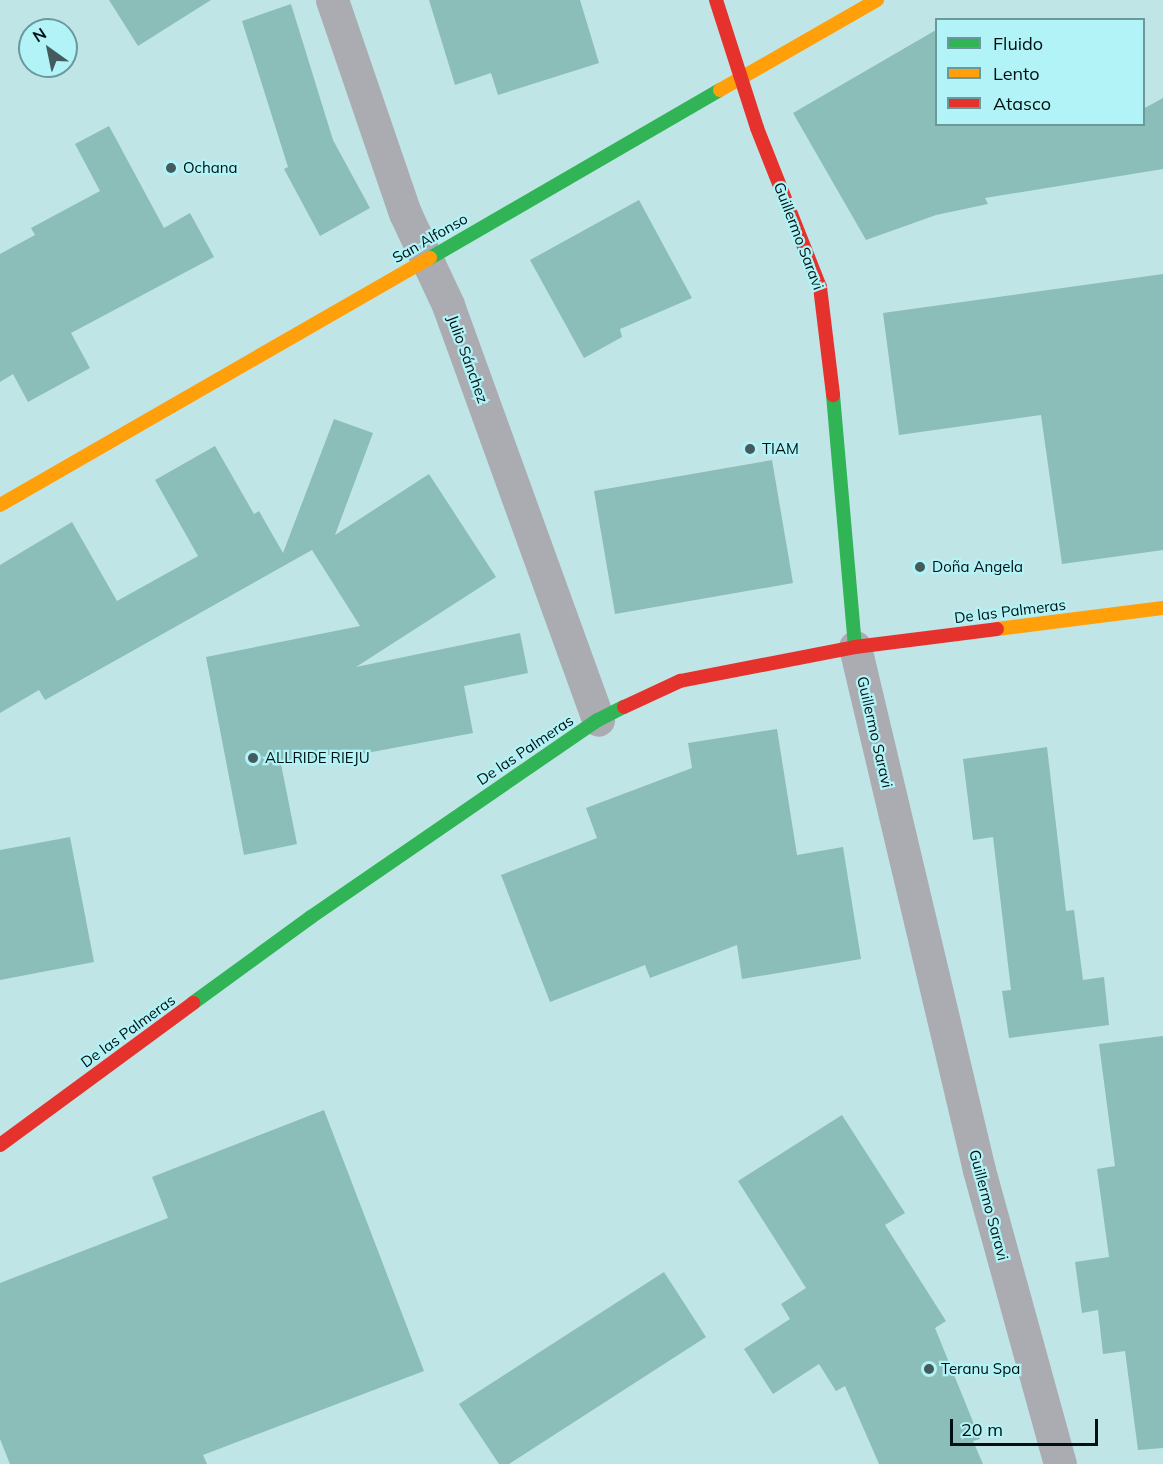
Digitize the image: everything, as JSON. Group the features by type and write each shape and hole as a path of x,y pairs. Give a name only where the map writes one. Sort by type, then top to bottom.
{"street":[{"name":"Julio Sánchez","path":"332,0 425,260 448,305 598,720"},
{"name":"Guillermo Saravi","path":"716,0 742,80 820,287 827,322 855,647 979,1170 1060,1464"},
{"name":"San Alfonso","path":"0,505 742,80 780,54 877,0"},
{"name":"De las Palmeras","path":"0,1145 311,917 598,720 680,681 855,647 1163,608"}],"building":[{"path":"109,0 211,0 138,46"},
{"path":"429,0 580,0 599,63 498,95 491,73 455,85"},
{"path":"291,4 333,140 370,208 320,236 284,169 288,167 242,21"},
{"path":"935,31 935,126 1145,126 1145,108 1163,98 1163,169 985,198 988,204 936,215 866,240 793,113"},
{"path":"109,126 164,228 190,213 214,257 71,333 90,368 28,402 13,374 0,382 0,254 35,235 31,228 100,191 75,144"},
{"path":"639,200 692,298 620,329 622,337 584,358 530,260"},
{"path":"1163,274 1163,550 1062,564 1041,415 899,435 883,313"},
{"path":"334,419 373,433 335,535 429,474 496,577 356,667 520,633 528,673 464,686 473,733 356,755 355,750 281,764 297,844 244,855 206,657 360,626 312,550 45,700 39,690 0,713 0,565 72,522 117,601 198,556 155,480 215,446 254,514 259,511 283,553"},
{"path":"772,460 793,583 615,614 594,491"},
{"path":"777,729 797,855 843,847 861,959 742,979 737,945 650,978 645,965 550,1002 501,875 597,838 586,808 692,768 688,743"},
{"path":"1047,747 1066,911 1074,910 1083,980 1104,977 1109,1025 1009,1038 1002,991 1011,990 993,837 973,840 963,759"},
{"path":"70,837 94,962 0,980 0,850"},
{"path":"1163,1036 1163,1448 1138,1450 1125,1351 1103,1354 1098,1310 1082,1313 1075,1262 1109,1257 1097,1169 1115,1166 1099,1044"},
{"path":"324,1110 424,1371 203,1455 207,1464 10,1464 0,1439 0,1283 168,1218 152,1177"},
{"path":"842,1115 905,1213 885,1225 946,1321 935,1328 980,1439 973,1441 983,1464 879,1464 845,1386 836,1391 819,1364 773,1394 744,1349 790,1319 781,1304 806,1288 738,1181"},
{"path":"664,1272 706,1337 509,1464 499,1464 459,1404"}],"traffic: fast":[{"path":"430,258 720,90"},
{"path":"833,395 855,647"},
{"path":"193,1003 311,917 598,720 624,707"}],"traffic: slow":[{"path":"720,90 877,0"},
{"path":"0,505 430,258"},
{"path":"997,629 1163,608"}],"traffic: jam":[{"path":"716,0 757,128 820,287 833,395"},
{"path":"624,707 680,681 855,647 997,629"},
{"path":"0,1145 193,1003"}],"place":[{"name":"Ochana","path":"171,168"},
{"name":"TIAM","path":"750,449"},
{"name":"Doña Angela","path":"920,567"},
{"name":"ALLRIDE RIEJU","path":"253,758"},
{"name":"Teranu Spa","path":"929,1369"}]}
